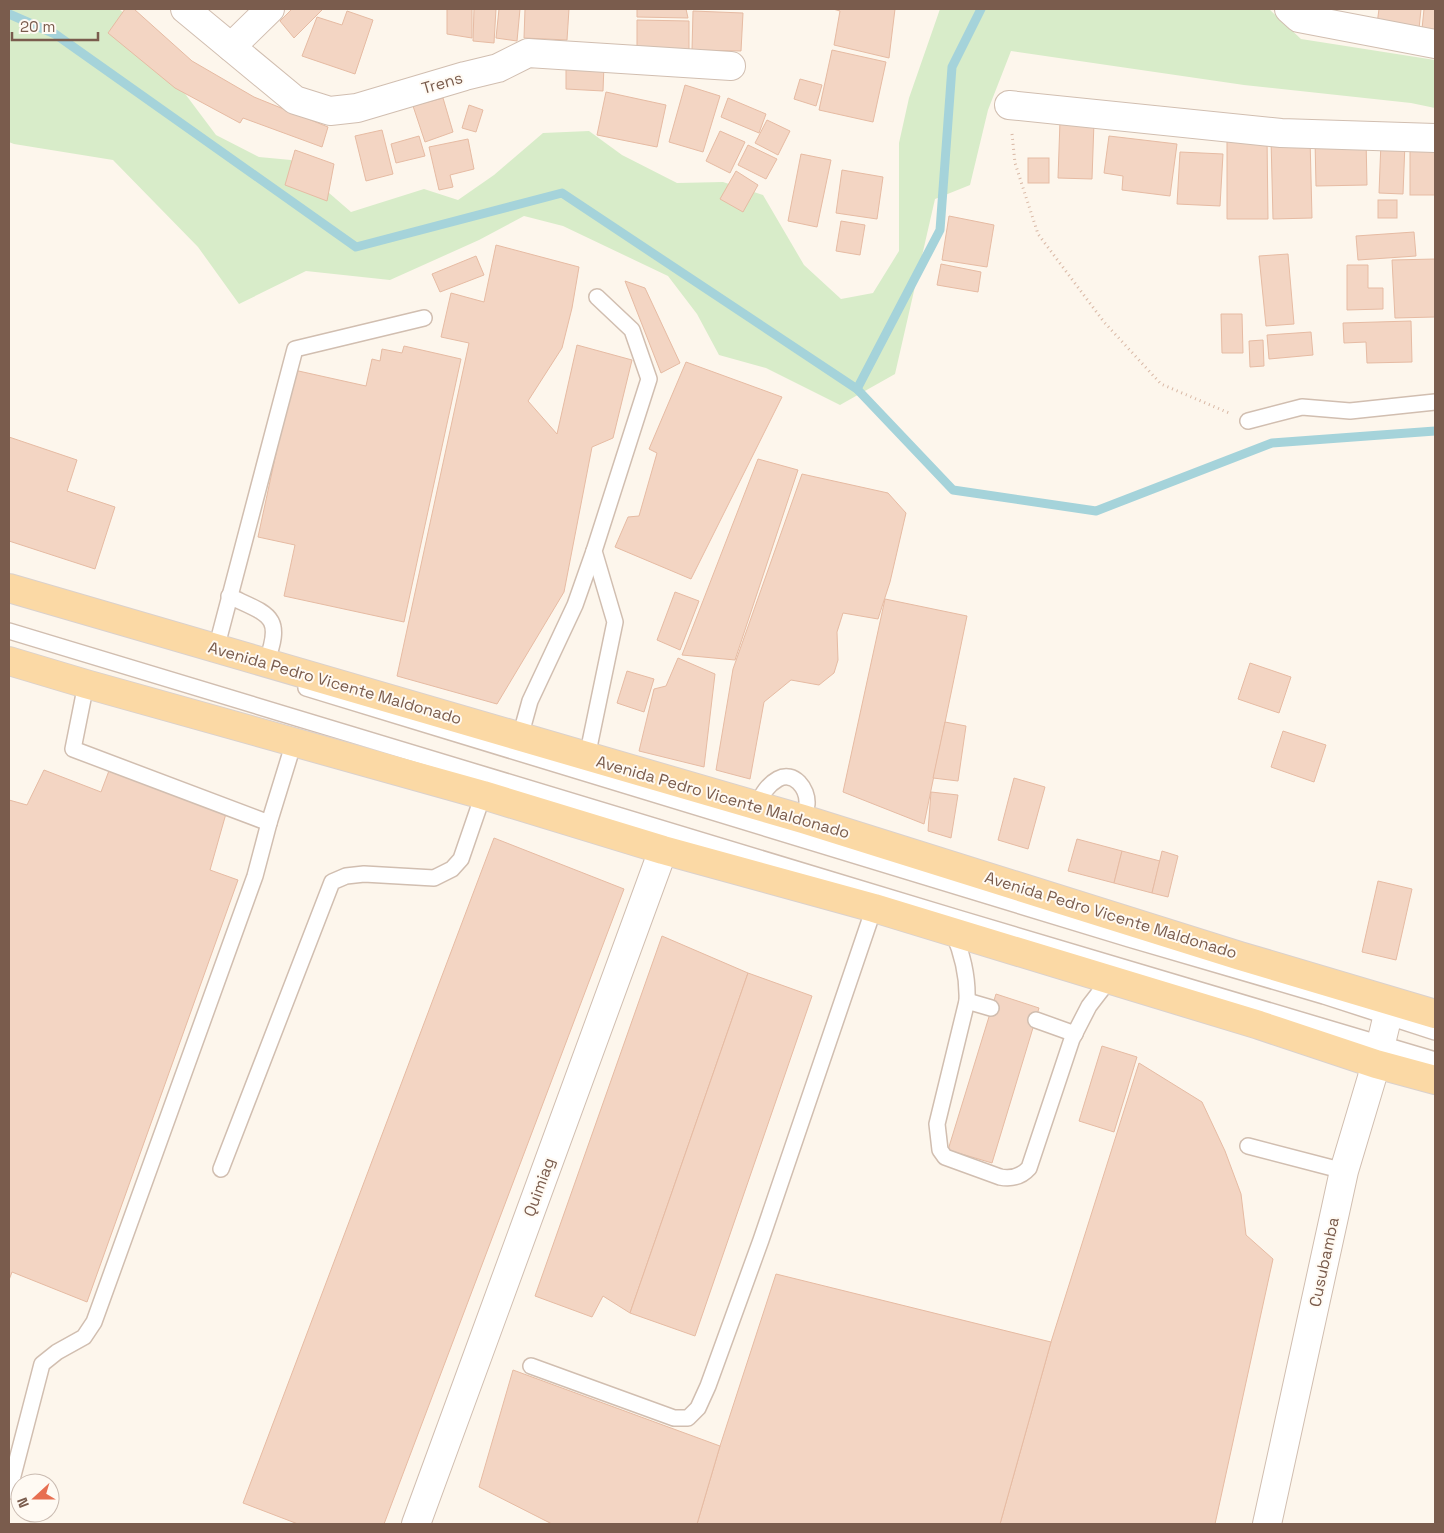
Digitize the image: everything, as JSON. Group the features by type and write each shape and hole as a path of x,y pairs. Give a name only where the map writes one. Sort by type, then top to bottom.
{"main road":[{"name":"Avenida Pedro Vicente Maldonado","path":"9,588 803,819 1390,1009 1435,1014"},
{"path":"9,660 86,684 484,795 663,850 874,908 1259,1026 1379,1054 1435,1080"}],"street":[{"name":"Trens","path":"185,9 295,100 330,111 357,108 498,68 528,53 731,66"},
{"path":"231,46 270,9"},
{"path":"1289,9 1299,18 1435,44"},
{"path":"1009,105 1281,133 1435,138"},
{"name":"Quimiag","path":"416,1524 663,850"},
{"name":"Cusubamba","path":"1267,1524 1344,1171 1379,1054 1390,1009"}],"lane":[{"path":"520,737 530,701 575,604 649,379 632,330 596,297"},
{"path":"216,649 295,349 424,318"},
{"path":"1248,421 1302,407 1350,411 1435,402"},
{"path":"587,757 615,622 594,551"},
{"path":"229,596 265,612 272,622 274,634 266,663"},
{"path":"9,599 1129,940 1324,996 1390,1009 1435,1032"},
{"path":"9,631 958,918 1379,1054 1435,1060"},
{"path":"86,684 73,749 269,823"},
{"path":"9,1491 42,1364 57,1352 84,1337 94,1322 255,876 294,742"},
{"path":"756,806 764,791 777,779 785,776 795,779 806,793 807,805 803,819"},
{"path":"221,1169 332,882 346,876 364,874 434,878 452,869 461,859 484,795"},
{"path":"531,1366 674,1418 688,1418 698,1408 708,1386 761,1240 874,908"},
{"path":"954,932 961,951 968,991 937,1124 940,1150 945,1157 1000,1177 1008,1179 1019,1176 1029,1168 1075,1034 1089,1006 1109,980"},
{"path":"967,1001 991,1008"},
{"path":"1036,1020 1075,1034"},
{"path":"1248,1146 1344,1171"}],"path":[{"path":"1009,105 1015,163 1038,234 1104,322 1161,384 1248,421"}],"green space":[{"path":"9,9 119,9 126,15 216,135 259,157 291,160 351,212 424,189 458,200 494,175 543,133 589,131 622,155 677,183 723,182 763,195 804,265 841,299 873,293 899,251 899,143 909,98 940,9 1269,9 1301,39 1435,60 1435,108 1411,103 1244,85 1011,51 988,110 970,185 935,199 895,374 840,405 766,368 719,355 697,314 668,276 563,226 524,216 479,240 390,280 306,271 239,304 198,247 113,160 9,142"}],"building":[{"path":"125,9 134,9 192,61 254,97 328,127 322,147 243,118 240,123 175,88 108,33"},
{"path":"292,9 323,9 294,38 280,21"},
{"path":"447,9 472,9 472,38 447,34"},
{"path":"474,9 496,9 494,43 473,41"},
{"path":"499,9 520,9 517,41 496,38"},
{"path":"525,9 569,9 567,40 524,38"},
{"path":"637,9 686,9 688,18 637,17"},
{"path":"833,9 895,9 889,58 834,45 840,11"},
{"path":"1379,9 1421,9 1419,29 1377,24"},
{"path":"1424,9 1435,9 1435,30 1422,29"},
{"path":"347,11 373,20 355,74 302,56 317,17 342,25"},
{"path":"693,11 743,13 741,51 692,50"},
{"path":"637,20 689,21 689,50 637,49"},
{"path":"832,50 886,62 873,122 819,110"},
{"path":"566,64 604,65 603,91 566,89"},
{"path":"800,79 822,85 816,106 794,99"},
{"path":"685,85 720,96 703,152 669,142"},
{"path":"606,92 666,105 657,147 597,135"},
{"path":"443,98 453,132 425,142 413,106"},
{"path":"728,98 766,114 759,133 721,117"},
{"path":"469,105 483,110 476,132 462,128"},
{"path":"767,120 790,131 778,155 755,143"},
{"path":"1060,121 1094,122 1092,179 1058,178"},
{"path":"382,130 393,174 366,181 355,136"},
{"path":"720,131 745,142 730,173 706,161"},
{"path":"419,136 425,156 396,163 391,144"},
{"path":"1109,136 1177,144 1170,196 1122,190 1123,176 1104,173"},
{"path":"1227,137 1267,137 1268,219 1227,219"},
{"path":"1310,138 1312,218 1273,219 1271,139"},
{"path":"468,139 474,169 450,175 453,187 439,190 429,147"},
{"path":"1366,139 1367,185 1316,186 1315,140"},
{"path":"1410,141 1435,141 1435,195 1410,195"},
{"path":"1381,142 1405,143 1403,194 1379,193"},
{"path":"748,145 777,159 766,179 738,165"},
{"path":"295,150 334,164 327,201 285,185"},
{"path":"1180,152 1223,154 1220,206 1177,204"},
{"path":"801,154 831,160 817,227 788,221"},
{"path":"1028,158 1049,158 1049,183 1028,183"},
{"path":"842,170 883,177 877,219 836,213"},
{"path":"736,171 758,185 743,212 720,199"},
{"path":"1378,200 1397,200 1397,218 1378,218"},
{"path":"949,216 994,225 987,267 942,260"},
{"path":"841,221 865,225 860,255 836,251"},
{"path":"1414,232 1416,256 1358,260 1356,236"},
{"path":"496,245 579,267 572,308 562,348 528,401 557,434 577,345 632,360 613,438 592,447 564,592 497,704 397,676 469,343 441,337 451,293 484,302"},
{"path":"1288,254 1294,324 1266,326 1259,256"},
{"path":"476,256 484,275 440,292 432,274"},
{"path":"1435,259 1435,317 1395,318 1392,260"},
{"path":"941,264 981,272 978,292 937,285"},
{"path":"1347,265 1368,265 1368,288 1383,288 1383,309 1347,310"},
{"path":"625,281 645,288 680,363 661,373"},
{"path":"1221,314 1242,314 1243,353 1222,353"},
{"path":"1411,321 1412,362 1367,363 1366,342 1344,343 1343,323"},
{"path":"1311,332 1313,355 1269,359 1267,335"},
{"path":"1263,340 1264,366 1250,367 1249,341"},
{"path":"404,346 461,359 404,622 284,596 295,545 258,537 294,370 366,386 372,359 380,361 382,349 402,353"},
{"path":"686,362 782,397 691,579 615,547 628,517 639,516 657,453 649,449"},
{"path":"9,437 77,460 67,491 115,507 95,569 9,541"},
{"path":"758,459 798,470 735,660 682,655"},
{"path":"802,474 888,493 906,513 890,582 878,619 843,613 837,632 838,660 834,673 819,685 791,680 764,702 750,779 716,770 733,669"},
{"path":"675,592 699,601 680,650 657,640"},
{"path":"885,599 967,616 924,824 843,792"},
{"path":"678,658 715,674 704,767 639,751 654,689 666,686"},
{"path":"1250,663 1291,677 1279,713 1238,699"},
{"path":"627,671 654,679 644,712 617,703"},
{"path":"945,722 966,726 958,781 933,778"},
{"path":"1283,731 1326,745 1314,782 1271,767"},
{"path":"110,768 227,810 210,870 238,880 87,1302 12,1272 9,1280 9,800 27,805 44,770 101,792"},
{"path":"1014,778 1045,787 1028,849 998,840"},
{"path":"931,792 958,795 951,838 928,831"},
{"path":"494,838 624,889 384,1524 298,1524 243,1503"},
{"path":"1077,839 1122,851 1114,883 1068,871"},
{"path":"1122,851 1160,861 1152,893 1114,883"},
{"path":"1162,851 1178,856 1168,897 1152,893"},
{"path":"1378,881 1412,889 1396,960 1362,952"},
{"path":"662,936 748,973 630,1313 603,1296 592,1317 535,1296"},
{"path":"748,973 812,996 695,1336 630,1313"},
{"path":"996,994 1039,1008 992,1163 948,1150"},
{"path":"1102,1046 1137,1057 1114,1132 1079,1121"},
{"path":"1139,1063 1202,1102 1225,1151 1241,1194 1246,1235 1273,1259 1215,1524 1000,1524 1051,1342"},
{"path":"776,1274 1051,1342 1000,1524 697,1524 720,1446"},
{"path":"513,1370 720,1446 697,1524 552,1524 479,1487"}],"waterway":[{"path":"857,389 940,230 952,67 981,9"},
{"path":"9,14 55,34 356,247 562,193 857,389 953,490 1096,511 1272,443 1435,431"}]}
